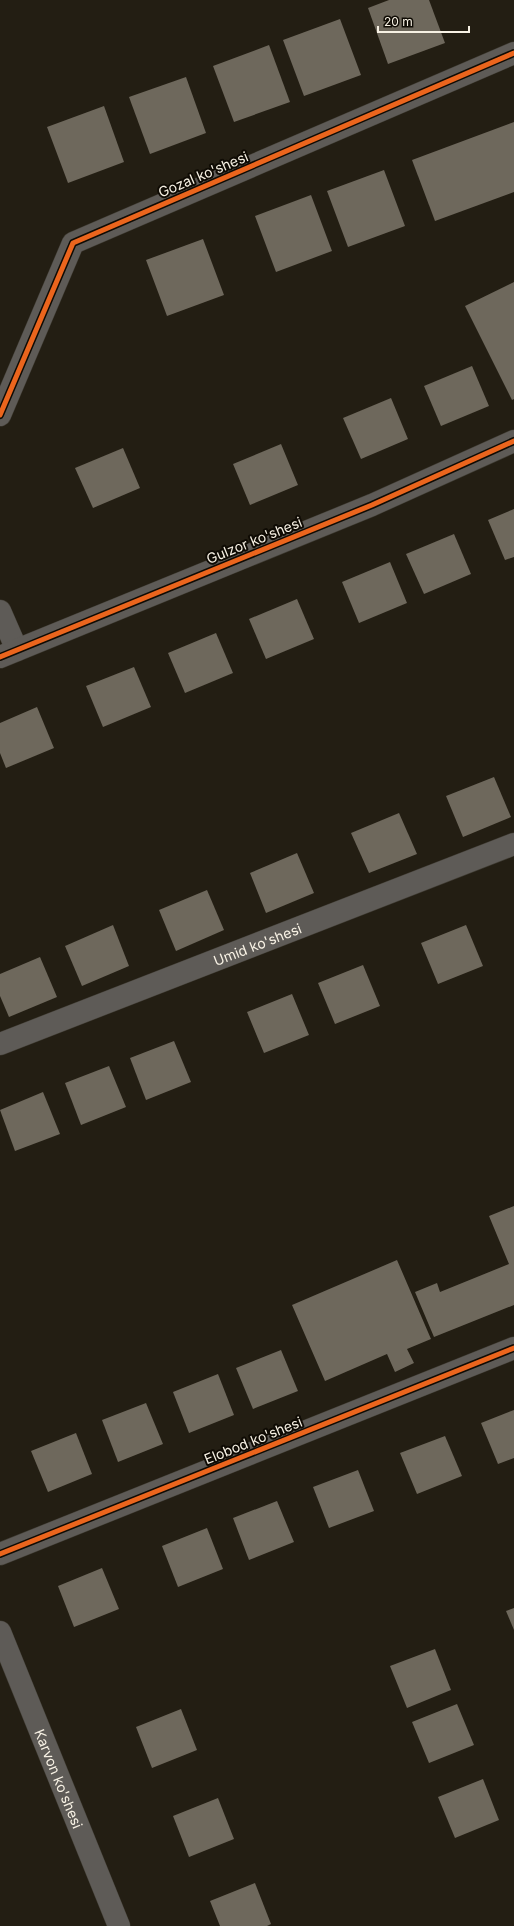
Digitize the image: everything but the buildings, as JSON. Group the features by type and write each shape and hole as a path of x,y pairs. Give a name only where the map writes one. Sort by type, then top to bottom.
{"street":[{"name":"Gozal ko'shesi","path":"0,415 73,244 514,54"},
{"name":"Gulzor ko'shesi","path":"9,653 372,505 514,441"},
{"path":"0,611 9,653"},
{"name":"Umid ko'shesi","path":"0,1044 514,844"},
{"name":"Elobod ko'shesi","path":"0,1554 514,1348"},
{"name":"Karvon ko'shesi","path":"0,1632 119,1926"}],"cycle path":[{"path":"0,415 73,243 514,53"},
{"path":"0,657 372,505 514,441"},
{"path":"0,1554 514,1348"}]}
